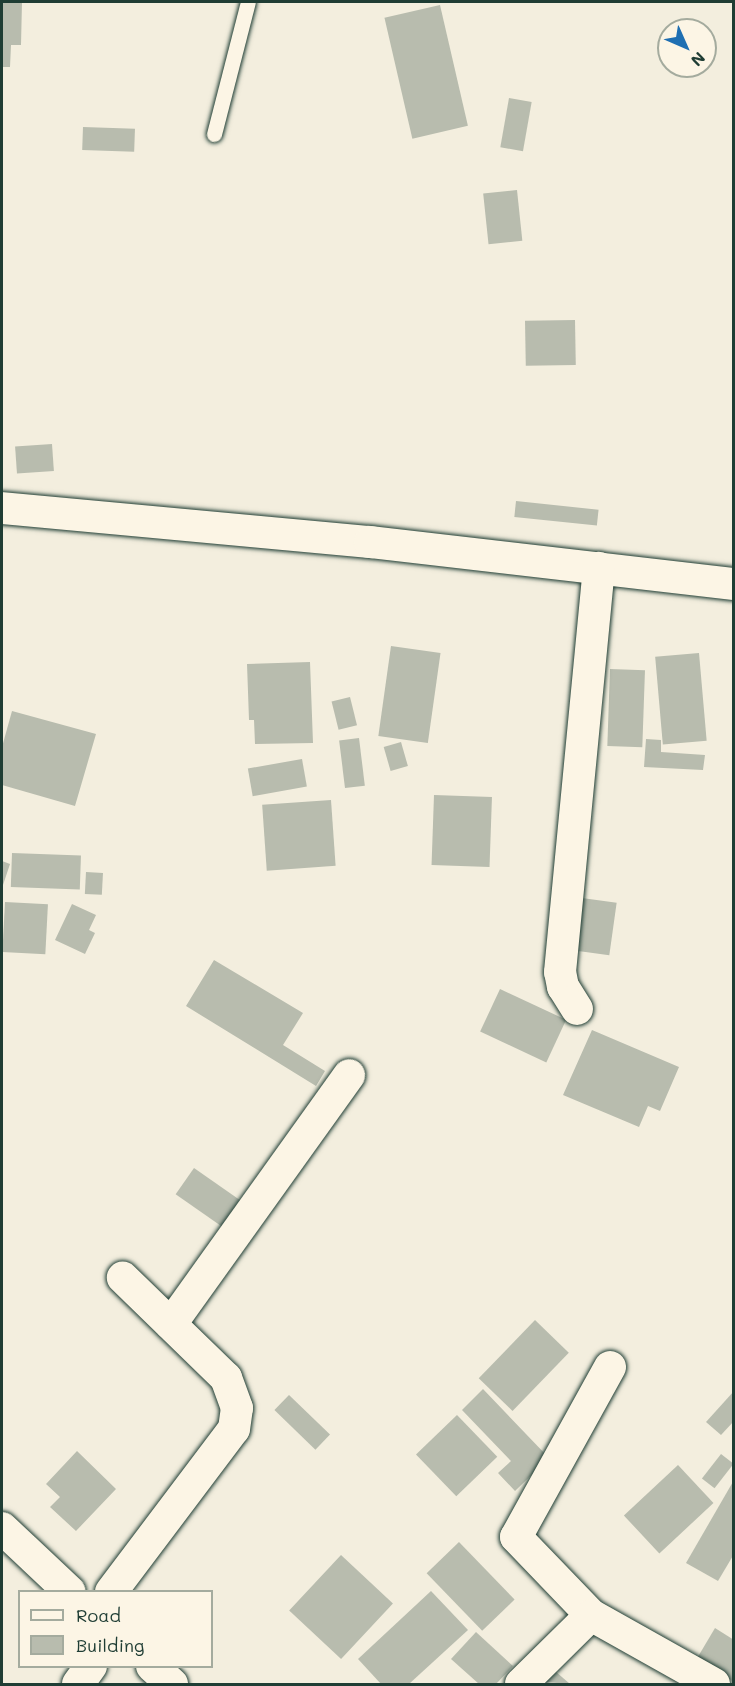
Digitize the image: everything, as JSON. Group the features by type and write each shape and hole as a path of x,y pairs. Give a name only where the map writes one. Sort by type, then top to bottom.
{"street":[{"path":"2,508 358,540 734,584"},
{"path":"577,1009 562,987 560,972 598,568"},
{"path":"171,1324 349,1075"},
{"path":"113,1590 234,1429 237,1408 226,1378 123,1278"},
{"path":"610,1367 516,1537 591,1615 714,1684"},
{"path":"2,1528 68,1590"},
{"path":"521,1684 591,1615"},
{"path":"78,1684 90,1668"},
{"path":"154,1668 172,1684"}],"lane":[{"path":"214,134 248,2"}],"building":[{"path":"2,2 22,2 21,45 11,45 10,67 2,67"},
{"path":"440,5 468,126 412,139 384,18"},
{"path":"509,98 532,102 523,151 500,147"},
{"path":"83,127 135,129 134,152 82,150"},
{"path":"517,190 522,241 489,244 483,194"},
{"path":"575,320 576,365 526,366 525,321"},
{"path":"52,444 54,471 17,474 15,447"},
{"path":"516,501 599,510 597,526 514,517"},
{"path":"391,646 441,653 428,743 378,736"},
{"path":"699,653 707,741 663,744 655,657"},
{"path":"310,662 313,743 255,744 254,720 249,720 247,664"},
{"path":"610,669 645,670 642,747 607,746"},
{"path":"350,697 357,725 339,730 332,702"},
{"path":"12,711 96,734 75,806 2,785 2,747"},
{"path":"359,738 365,786 345,788 339,740"},
{"path":"646,739 661,740 661,752 705,755 703,770 644,767"},
{"path":"401,742 408,766 391,771 384,747"},
{"path":"302,759 307,787 253,796 248,769"},
{"path":"434,795 492,797 490,867 432,865"},
{"path":"331,800 336,866 267,871 262,805"},
{"path":"12,853 81,855 80,889 11,887"},
{"path":"2,861 10,864 2,888"},
{"path":"86,872 103,873 102,895 85,894"},
{"path":"582,898 617,903 609,955 575,950"},
{"path":"5,902 48,904 45,954 2,952"},
{"path":"72,904 96,915 89,930 95,933 85,954 55,940"},
{"path":"214,960 303,1013 283,1045 325,1071 316,1086 186,1006"},
{"path":"500,989 566,1020 546,1062 480,1032"},
{"path":"592,1030 679,1067 660,1111 648,1106 639,1127 563,1095"},
{"path":"194,1168 242,1202 224,1228 176,1194"},
{"path":"535,1320 569,1353 513,1411 479,1378"},
{"path":"483,1389 549,1458 515,1491 498,1473 511,1461 462,1410"},
{"path":"734,1391 734,1421 721,1435 706,1422"},
{"path":"289,1395 330,1435 315,1450 274,1410"},
{"path":"457,1415 497,1457 456,1496 416,1455"},
{"path":"77,1451 116,1489 76,1531 50,1507 60,1497 46,1484"},
{"path":"721,1454 734,1464 715,1488 702,1478"},
{"path":"678,1465 713,1503 659,1553 624,1515"},
{"path":"734,1480 734,1554 718,1581 686,1563"},
{"path":"459,1542 515,1600 482,1631 427,1573"},
{"path":"341,1555 393,1603 341,1659 289,1611"},
{"path":"431,1591 468,1630 409,1684 381,1684 358,1659"},
{"path":"715,1628 734,1640 734,1682 696,1660"},
{"path":"476,1632 513,1666 496,1684 479,1684 451,1659"},
{"path":"555,1671 570,1684 544,1682"}]}
